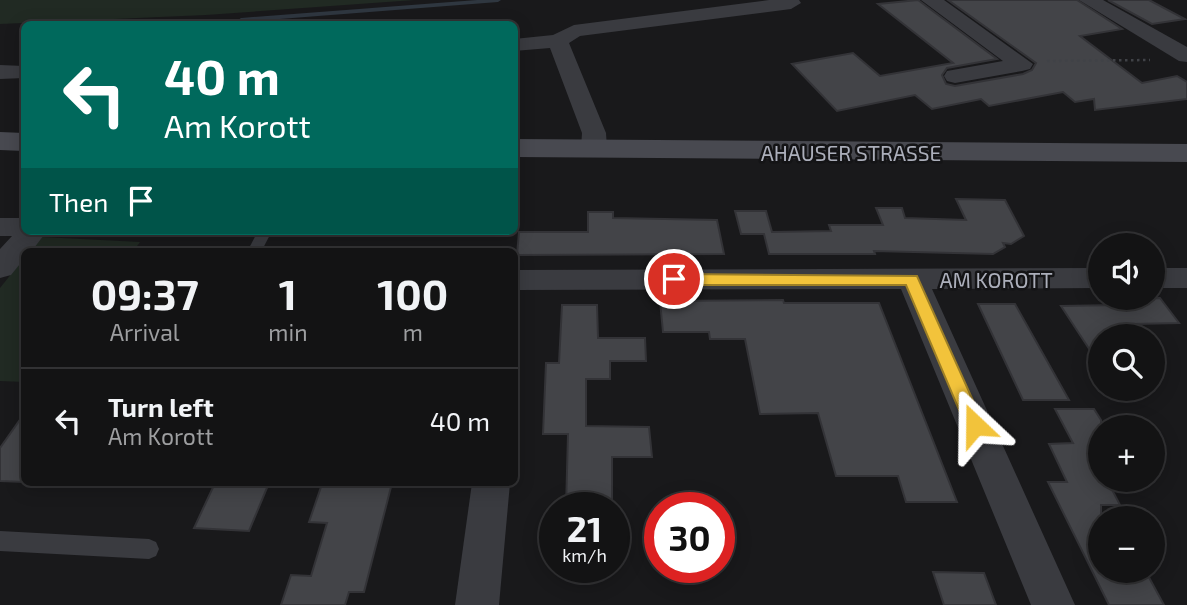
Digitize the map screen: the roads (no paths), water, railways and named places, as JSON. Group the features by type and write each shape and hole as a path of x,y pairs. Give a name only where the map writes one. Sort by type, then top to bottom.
{"main road":[{"path":"0,141 21,142"},
{"name":"AHAUSER STRASSE","path":"518,148 1187,153"}],"street":[{"path":"932,0 1032,63 955,76"},
{"path":"1089,0 1181,59"},
{"path":"518,45 558,41 574,31 725,6 791,4"},
{"path":"558,41 594,133 594,148"},
{"path":"0,72 21,72"},
{"path":"0,227 21,228"},
{"path":"0,268 29,235"},
{"name":"AM KOROTT","path":"518,280 1088,278"},
{"path":"1165,278 1187,278"},
{"path":"912,279 1053,605"},
{"path":"477,605 491,486"}],"lane":[{"path":"0,541 149,549"}],"waterway":[{"path":"241,20 498,0"}]}
